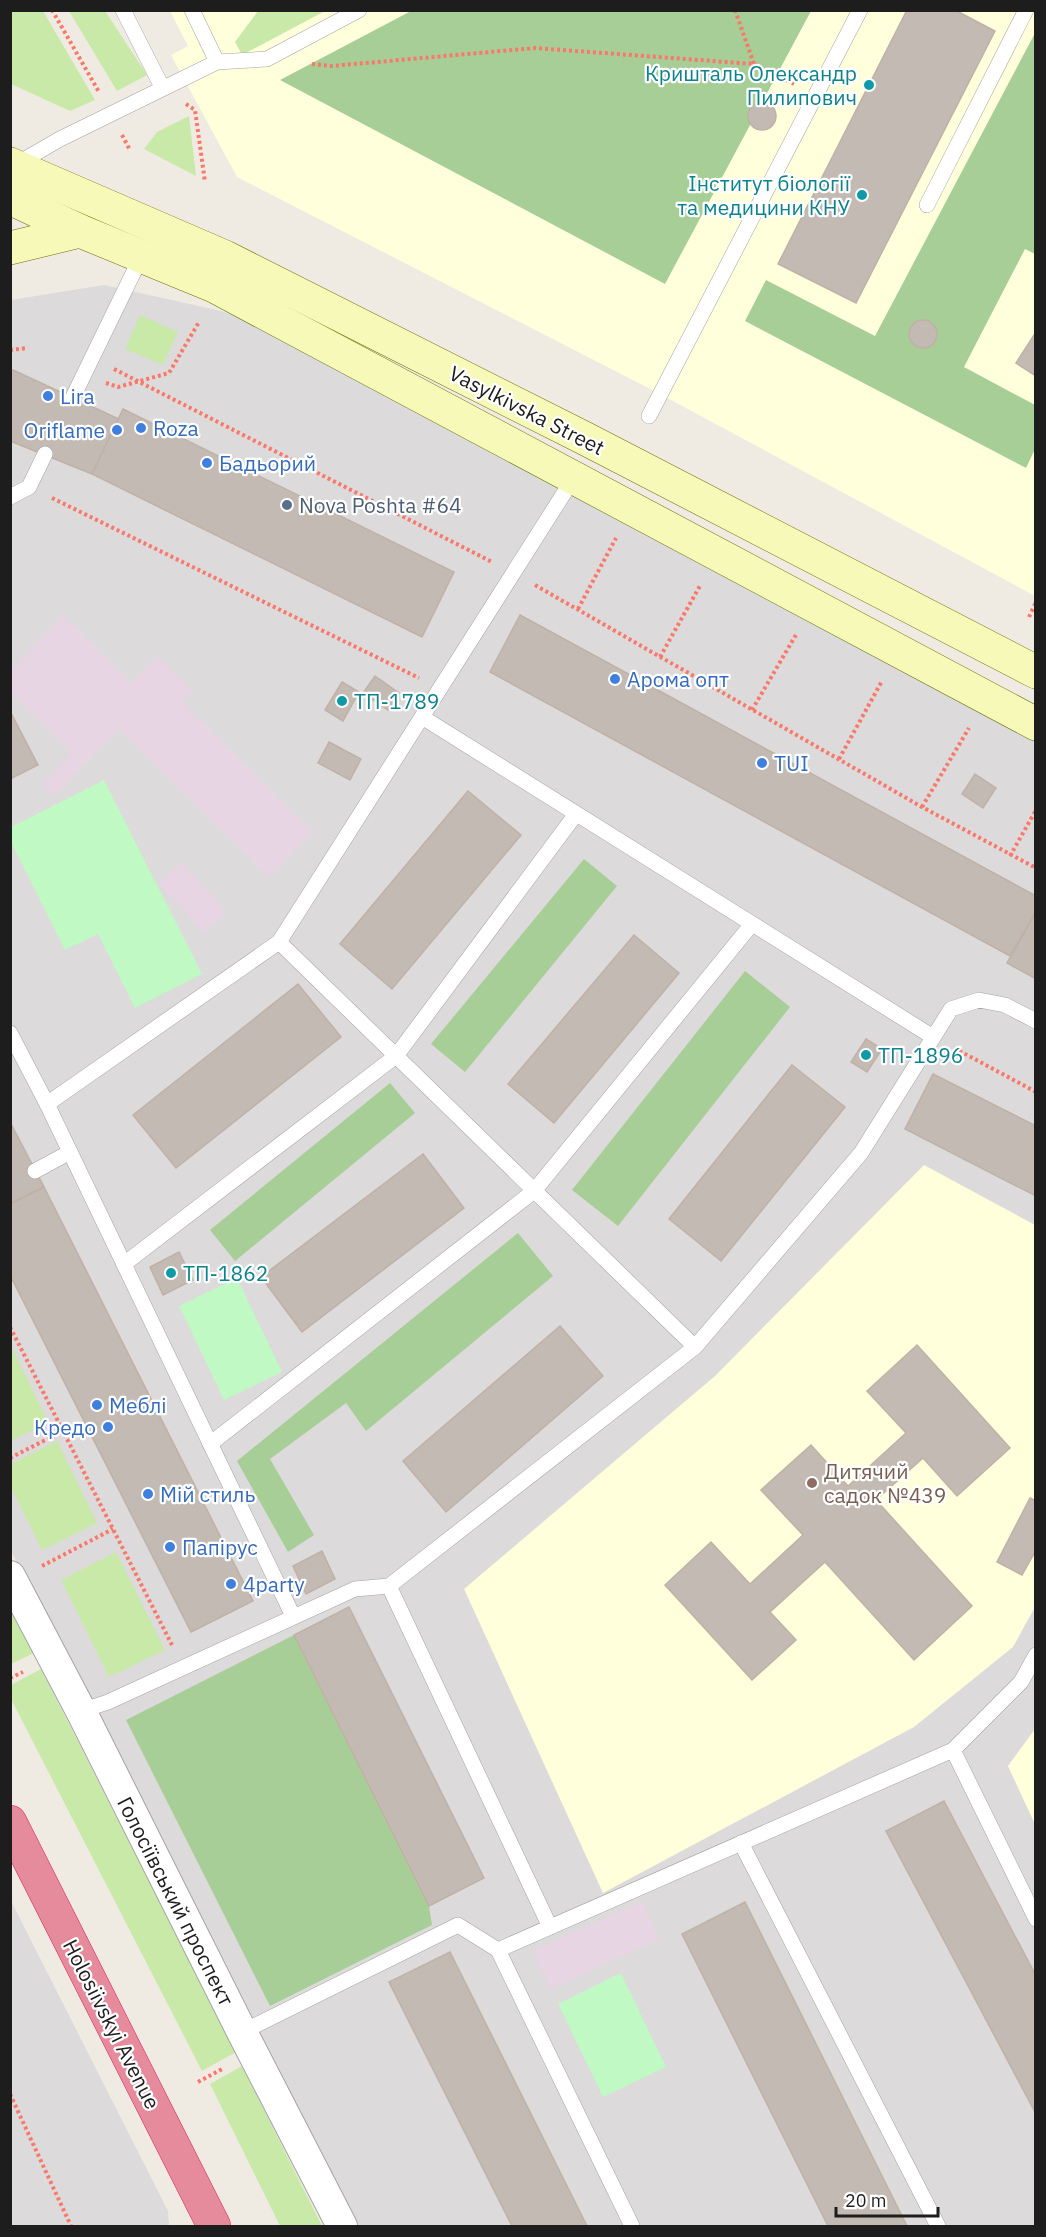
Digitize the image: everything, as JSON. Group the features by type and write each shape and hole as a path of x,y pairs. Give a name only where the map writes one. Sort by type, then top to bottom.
{"highway":[{"name":"Holosiivskyi Avenue","path":"10,1822 214,2226"}],"main road":[{"name":"Vasylkivska Street","path":"12,165 225,257 597,444 1035,672"},
{"name":"Vasylkivska Street","path":"10,198 80,231 214,286 1035,724"},
{"path":"10,248 80,231"}],"street":[{"name":"Голосіївський проспект","path":"10,1576 81,1711 342,2226"}],"lane":[{"path":"123,10 161,85"},
{"path":"192,10 217,62"},
{"path":"12,165 112,115 161,85 217,62 267,58 359,10"},
{"path":"649,416 860,10"},
{"path":"927,205 1026,10"},
{"path":"73,397 141,257"},
{"path":"10,497 29,488 45,454"},
{"path":"47,1104 279,942 573,479"},
{"path":"422,717 933,1037"},
{"path":"124,1264 396,1056 576,814"},
{"path":"210,1444 534,1191 752,924"},
{"path":"279,942 694,1347"},
{"path":"81,1711 108,1702 355,1589 389,1586 694,1347 861,1153 951,1009 979,1000 1005,1005 1035,1021"},
{"path":"10,1033 47,1104 293,1616"},
{"path":"35,1171 70,1152"},
{"path":"389,1586 550,1927"},
{"path":"498,1950 953,1750 1021,1682 1035,1655"},
{"path":"953,1750 1035,1919"},
{"path":"741,1843 938,2226"},
{"path":"242,2032 458,1925 498,1950 632,2226"}],"path":[{"path":"51,10 130,150"},
{"path":"735,10 754,64"},
{"path":"267,58 332,66 535,48 754,64 817,96"},
{"path":"161,85 195,110 205,182"},
{"path":"82,376 118,387 169,373 199,322"},
{"path":"10,350 28,348"},
{"path":"92,357 513,573 922,807 1035,868"},
{"path":"29,488 440,688"},
{"path":"578,609 618,535"},
{"path":"660,657 703,580"},
{"path":"1029,617 1035,602"},
{"path":"752,710 798,630"},
{"path":"839,759 884,677"},
{"path":"922,807 971,725"},
{"path":"1010,856 1035,810"},
{"path":"933,1037 1035,1092"},
{"path":"11,1329 183,1667"},
{"path":"10,1458 63,1431"},
{"path":"40,1566 113,1529"},
{"path":"10,2094 71,2226"}],"shaded area":[{"path":"170,11 1035,11 1035,596 660,394 237,177 171,55 188,46"},
{"path":"104,285 221,311 247,320 1035,735 1036,1729 1008,1766 1035,1824 1035,2226 356,2226 11,1551 11,300"},
{"path":"63,615 132,683 158,656 193,691 182,702 313,832 269,877 119,729 53,796 42,784 72,753 11,692 11,670"},
{"path":"182,862 226,912 204,933 159,883"},
{"name":"Дитячий садок №439","path":"924,1165 1035,1225 1035,1607 1013,1647 914,1727 603,1893 464,1589 715,1376"},
{"path":"1035,1729 1035,1824 1008,1766"},
{"path":"10,1899 168,2211 169,2226 11,2226"},
{"path":"642,1901 659,1939 550,1989 533,1951"}],"green space":[{"path":"11,10 43,11 95,100 70,111 11,84"},
{"path":"69,11 105,11 147,75 117,91"},
{"path":"258,11 325,11 242,55 235,42"},
{"path":"411,11 811,11 665,284 280,80"},
{"path":"1035,33 1035,254 1025,249 964,367 1035,405 1035,449 1026,468 745,321 766,280 875,336"},
{"path":"189,116 196,176 144,149 157,132"},
{"path":"140,315 178,332 163,365 125,349"},
{"path":"104,780 202,974 135,1008 98,934 65,950 11,842 11,827"},
{"path":"584,859 617,886 465,1072 431,1044"},
{"path":"745,971 790,1007 618,1226 572,1190"},
{"path":"390,1083 415,1113 235,1261 210,1230"},
{"path":"518,1233 553,1276 366,1431 346,1403 270,1459 314,1535 288,1552 237,1461"},
{"path":"237,1278 282,1372 224,1400 179,1306"},
{"path":"11,1346 48,1422 10,1441"},
{"path":"57,1441 97,1523 42,1550 11,1487 11,1464"},
{"path":"116,1552 165,1650 109,1677 61,1580"},
{"path":"10,1605 34,1653 11,1664 10,1664"},
{"path":"294,1635 429,1906 432,1925 270,2006 126,1720"},
{"path":"41,1669 236,2052 202,2071 11,1699 11,1685"},
{"path":"621,1973 666,2067 603,2097 558,2004"},
{"path":"242,2066 322,2226 280,2226 210,2084"}],"building":[{"name":"Інститут біології та медицини КНУ","path":"907,10 955,10 995,31 856,303 778,264"},
{"path":"762,102 772,106 776,116 772,126 762,130 752,126 748,116 752,106"},
{"path":"923,320 933,324 937,334 933,344 923,348 913,344 909,334 913,324"},
{"path":"1036,332 1036,376 1016,363"},
{"path":"13,370 119,419 92,474 10,441 10,371"},
{"path":"123,409 454,572 422,637 92,474"},
{"path":"520,615 1036,896 1036,912 1010,956 490,672"},
{"path":"375,676 399,693 388,710 363,693"},
{"name":"ТП-1789","path":"342,682 359,692 343,721 325,710"},
{"path":"10,711 38,765 10,779"},
{"path":"329,742 361,759 350,780 318,763"},
{"path":"975,774 996,788 983,808 962,794"},
{"path":"468,791 521,835 392,989 340,944"},
{"path":"1036,912 1036,979 1007,963"},
{"path":"634,935 679,973 554,1123 508,1084"},
{"path":"298,984 341,1037 176,1168 133,1115"},
{"name":"ТП-1896","path":"866,1039 882,1049 867,1072 851,1062"},
{"path":"792,1065 845,1107 721,1261 669,1219"},
{"path":"933,1074 1036,1126 1036,1196 905,1129"},
{"path":"10,1122 44,1187 10,1204"},
{"path":"423,1154 464,1208 302,1332 261,1277"},
{"path":"44,1187 253,1601 191,1632 10,1275 10,1204"},
{"name":"ТП-1862","path":"179,1252 193,1280 163,1295 150,1267"},
{"path":"560,1326 603,1376 446,1512 403,1461"},
{"path":"917,1345 1010,1448 957,1496 923,1458 876,1500 972,1606 914,1660 825,1562 770,1612 796,1640 752,1680 665,1585 711,1542 750,1584 803,1535 761,1490 811,1445 848,1486 906,1433 867,1391"},
{"path":"1030,1498 1036,1501 1036,1550 1022,1575 997,1562"},
{"path":"322,1551 335,1579 306,1594 293,1566"},
{"path":"349,1607 484,1878 429,1906 294,1635"},
{"path":"944,1801 1036,1976 1036,2114 886,1831"},
{"path":"745,1902 907,2226 828,2226 682,1934"},
{"path":"450,1952 587,2226 512,2226 389,1982"}],"place":[{"name":"Кришталь Олександр Пилипович","path":"869,85"},
{"name":"Інститут біології та медицини КНУ","path":"862,195"},
{"name":"Lira","path":"48,396"},
{"name":"Roza","path":"141,428"},
{"name":"Oriflame","path":"117,430"},
{"name":"Бадьорий","path":"207,463"},
{"name":"Nova Poshta #64","path":"287,505"},
{"name":"Арома опт","path":"615,679"},
{"name":"ТП-1789","path":"342,701"},
{"name":"TUI","path":"762,763"},
{"name":"ТП-1896","path":"866,1055"},
{"name":"ТП-1862","path":"171,1273"},
{"name":"Меблі","path":"97,1405"},
{"name":"Кредо","path":"108,1427"},
{"name":"Дитячий садок №439","path":"812,1483"},
{"name":"Мій стиль","path":"148,1494"},
{"name":"Папірус","path":"170,1547"},
{"name":"4party","path":"231,1584"}]}
